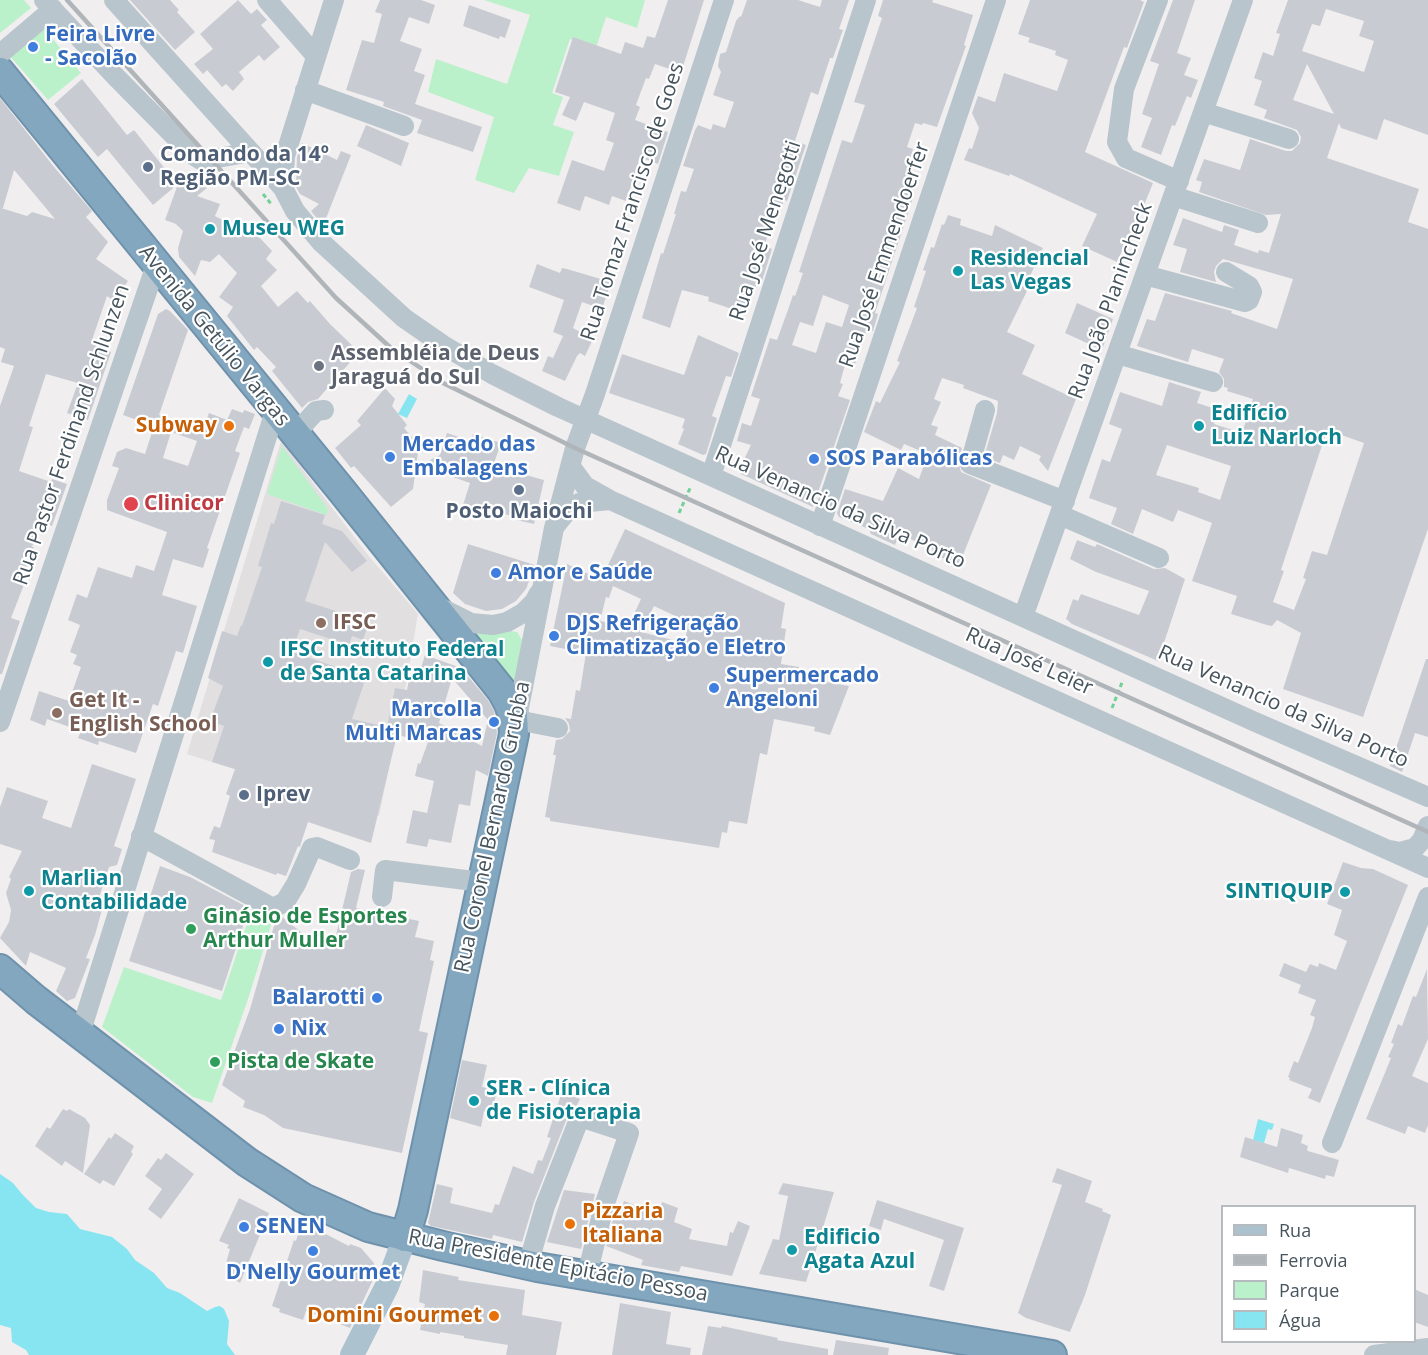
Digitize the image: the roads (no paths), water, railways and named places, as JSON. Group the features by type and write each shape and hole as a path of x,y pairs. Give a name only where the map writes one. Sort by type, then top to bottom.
{"highway":[{"name":"Avenida Getúlio Vargas","path":"0,72 502,691 513,716 515,727"},
{"name":"Rua Coronel Bernardo Grubba","path":"405,1237 413,1210 515,727"},
{"name":"Rua Presidente Epitácio Pessoa","path":"0,969 80,1034 280,1185 318,1206 377,1230 528,1265 1052,1355"}],"main road":[{"path":"352,1355 387,1286 405,1237"}],"street":[{"name":"Rua Venancio da Silva Porto","path":"114,0 283,188 295,211 321,242 404,318 453,351 558,407 1428,797"},
{"path":"267,0 315,56"},
{"path":"283,188 285,156 334,0"},
{"name":"Rua Tomaz Francisco de Goes","path":"586,419 724,0"},
{"name":"Rua José Menegotti","path":"711,476 866,0"},
{"name":"Rua José Emmendoerfer","path":"820,526 996,0"},
{"path":"1158,0 1124,89 1117,142 1126,158 1176,189 1258,223"},
{"name":"Rua João Planincheck","path":"1023,617 1243,0"},
{"path":"0,54 46,10 193,155 201,160 250,152"},
{"path":"305,90 404,126"},
{"path":"1203,112 1289,139"},
{"name":"Rua Pastor Ferdinand Schlunzen","path":"0,722 156,265"},
{"path":"1145,275 1245,302 1249,300 1252,292 1249,286 1226,272"},
{"path":"1117,354 1213,382"},
{"path":"558,407 567,418 576,446 595,431 608,429"},
{"path":"295,434 316,411 324,410"},
{"path":"985,410 970,464 1159,558"},
{"path":"80,1034 275,411"},
{"name":"Rua Coronel Bernardo Grubba","path":"515,727 554,528 576,446 586,419"},
{"name":"Rua José Leier","path":"571,467 585,486 610,500 1428,868"},
{"name":"Rua José Leier","path":"554,528 567,511 579,503 610,500"},
{"name":"Avenida Getúlio Vargas","path":"428,600 471,623 482,625 507,622 530,608 542,588"},
{"path":"507,622 524,627 532,644"},
{"path":"515,727 558,728"},
{"path":"1385,849 1400,852 1410,850 1427,838 1420,802 1410,789"},
{"path":"141,836 273,908 285,902 312,848 317,847 350,860"},
{"path":"382,897 385,870 482,882"},
{"path":"1332,1143 1428,897"},
{"path":"528,1265 545,1206 580,1117 629,1133 604,1206 587,1275"},
{"path":"1374,1355 1428,1348"}],"water":[{"path":"409,394 417,399 407,418 398,414"},
{"path":"1258,1119 1274,1124 1272,1130 1268,1129 1264,1143 1253,1140"},
{"path":"0,1174 13,1183 36,1208 67,1214 80,1229 112,1237 127,1249 135,1260 154,1273 167,1288 180,1293 207,1311 220,1306 224,1309 229,1321 227,1344 235,1355 29,1355 26,1350 12,1342 11,1328 0,1325"}],"railway":[{"path":"67,0 336,298 391,348 443,383 575,448 1428,832"}],"place":[{"name":"Feira Livre - Sacolão","path":"33,47"},
{"name":"Comando da 14º Região PM-SC","path":"148,167"},
{"name":"Museu WEG","path":"210,229"},
{"name":"Residencial Las Vegas","path":"958,271"},
{"name":"Assembléia de Deus Jaraguá do Sul","path":"319,366"},
{"name":"Subway","path":"229,426"},
{"name":"Edifício Luiz Narloch","path":"1199,426"},
{"name":"Mercado das Embalagens","path":"390,457"},
{"name":"SOS Parabólicas","path":"814,459"},
{"name":"Posto Maiochi","path":"519,490"},
{"name":"Clinicor","path":"131,504"},
{"name":"Amor e Saúde","path":"496,573"},
{"name":"IFSC","path":"321,623"},
{"name":"DJS Refrigeração Climatização e Eletro","path":"554,636"},
{"name":"IFSC Instituto Federal de Santa Catarina","path":"268,662"},
{"name":"Supermercado Angeloni","path":"714,688"},
{"name":"Get It - English School","path":"57,713"},
{"name":"Marcolla Multi Marcas","path":"494,722"},
{"name":"Iprev","path":"244,795"},
{"name":"Marlian Contabilidade","path":"29,891"},
{"name":"SINTIQUIP","path":"1345,892"},
{"name":"Ginásio de Esportes Arthur Muller","path":"191,929"},
{"name":"Balarotti","path":"377,998"},
{"name":"Nix","path":"279,1029"},
{"name":"Pista de Skate","path":"215,1062"},
{"name":"SER - Clínica de Fisioterapia","path":"474,1101"},
{"name":"Pizzaria Italiana","path":"570,1224"},
{"name":"SENEN","path":"244,1227"},
{"name":"Edificio Agata Azul","path":"792,1250"},
{"name":"D'Nelly Gourmet","path":"313,1251"},
{"name":"Domini Gourmet","path":"494,1316"}]}
